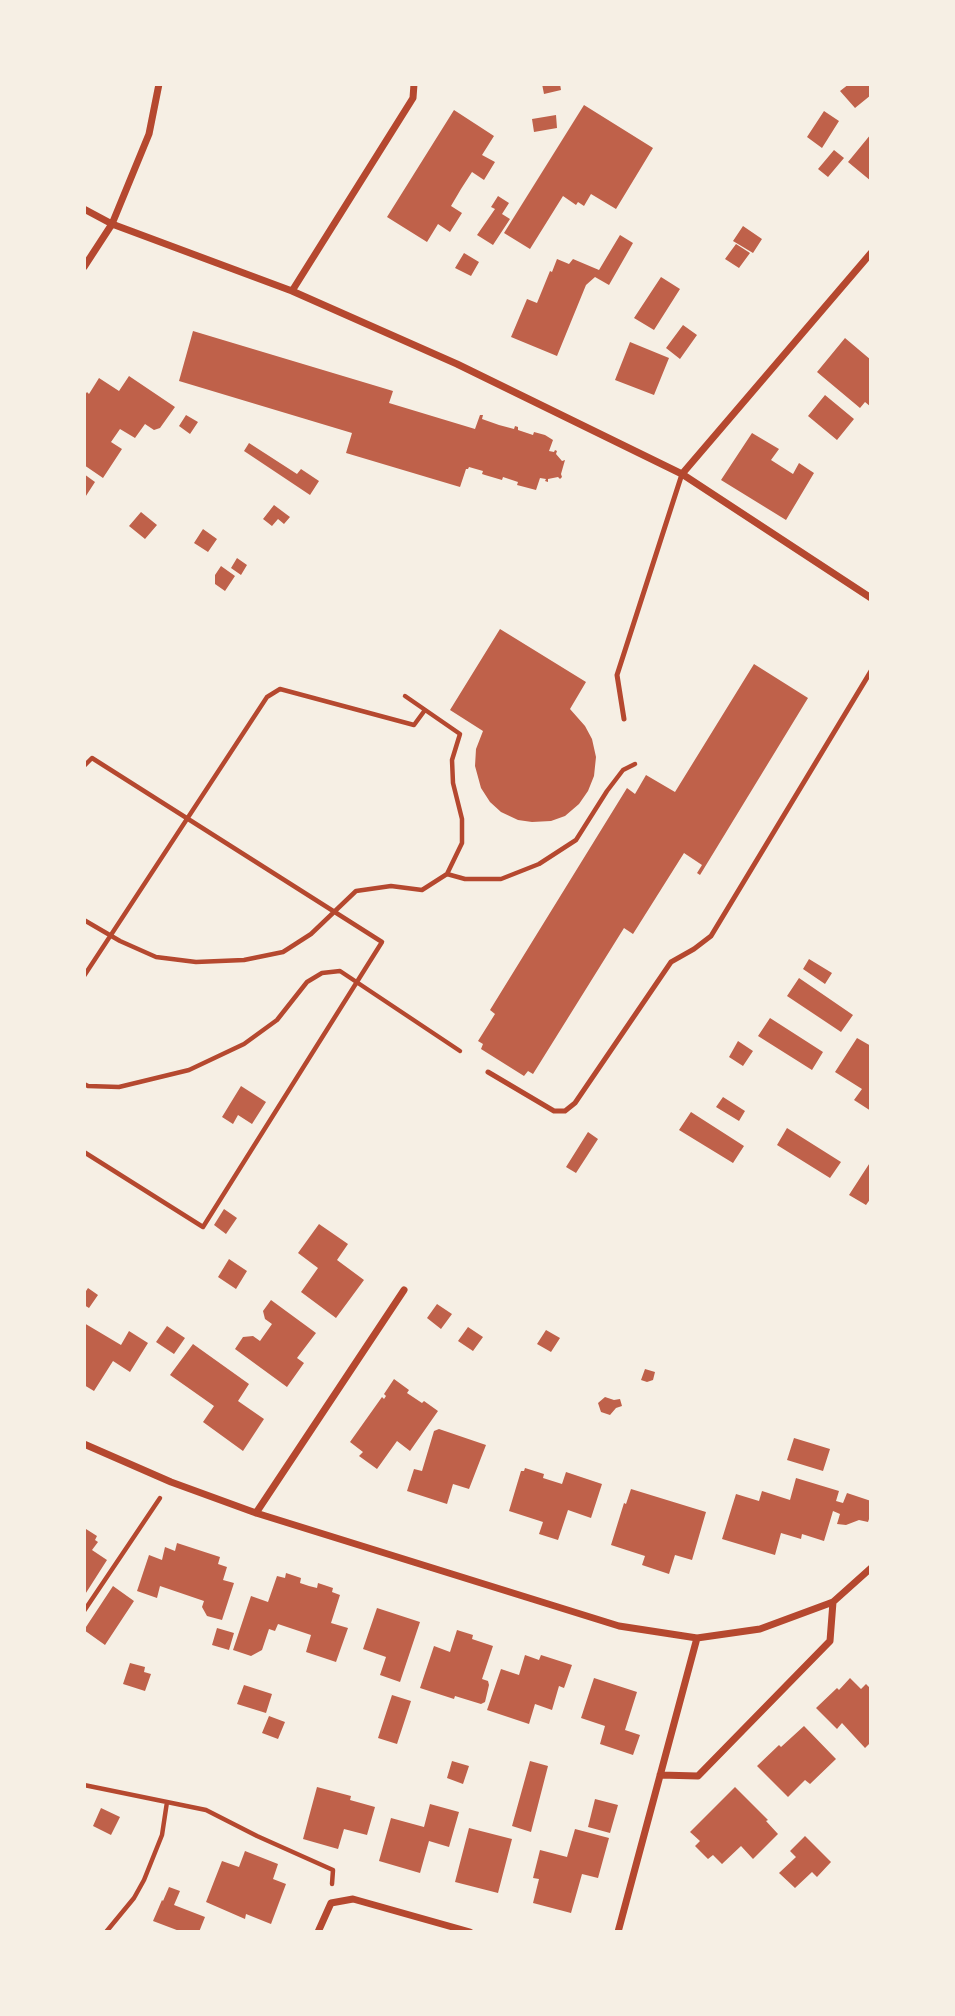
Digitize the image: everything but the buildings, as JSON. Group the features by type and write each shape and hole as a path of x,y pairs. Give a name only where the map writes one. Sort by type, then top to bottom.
{"street":[{"path":"84,267 112,224 149,134 159,84"},
{"path":"292,291 413,98 414,84"},
{"path":"84,209 112,224 292,291 457,364 682,474 871,598"},
{"path":"682,474 871,253"},
{"path":"256,1513 404,1290"},
{"path":"84,1444 172,1482 256,1513 619,1626 698,1639 760,1629 833,1602 871,1568"},
{"path":"660,1775 698,1776 830,1641 833,1602"},
{"path":"618,1932 698,1639"},
{"path":"318,1932 331,1903 353,1899 470,1932"}],"lane":[{"path":"624,719 617,675 682,474"},
{"path":"488,1072 554,1111 565,1111 575,1103 671,962 711,936 871,671"}],"path":[{"path":"84,976 267,697 280,689 414,725 425,710"},
{"path":"84,920 120,941 156,957 196,962 244,960 283,953 311,934 356,891 391,886 422,890 447,874 462,843 463,819 453,783 452,760 460,734 405,696"},
{"path":"84,766 92,758 382,942 203,1227 84,1152"},
{"path":"447,874 465,879 501,879 539,864 576,840 623,770 635,764"},
{"path":"84,1084 119,1087 189,1070 244,1044 276,1020 307,982 322,973 340,971 460,1051"},
{"path":"84,1611 172,1482"},
{"path":"84,1785 206,1810 333,1870 331,1903"},
{"path":"106,1932 134,1898 144,1880 162,1835 167,1802"}]}
